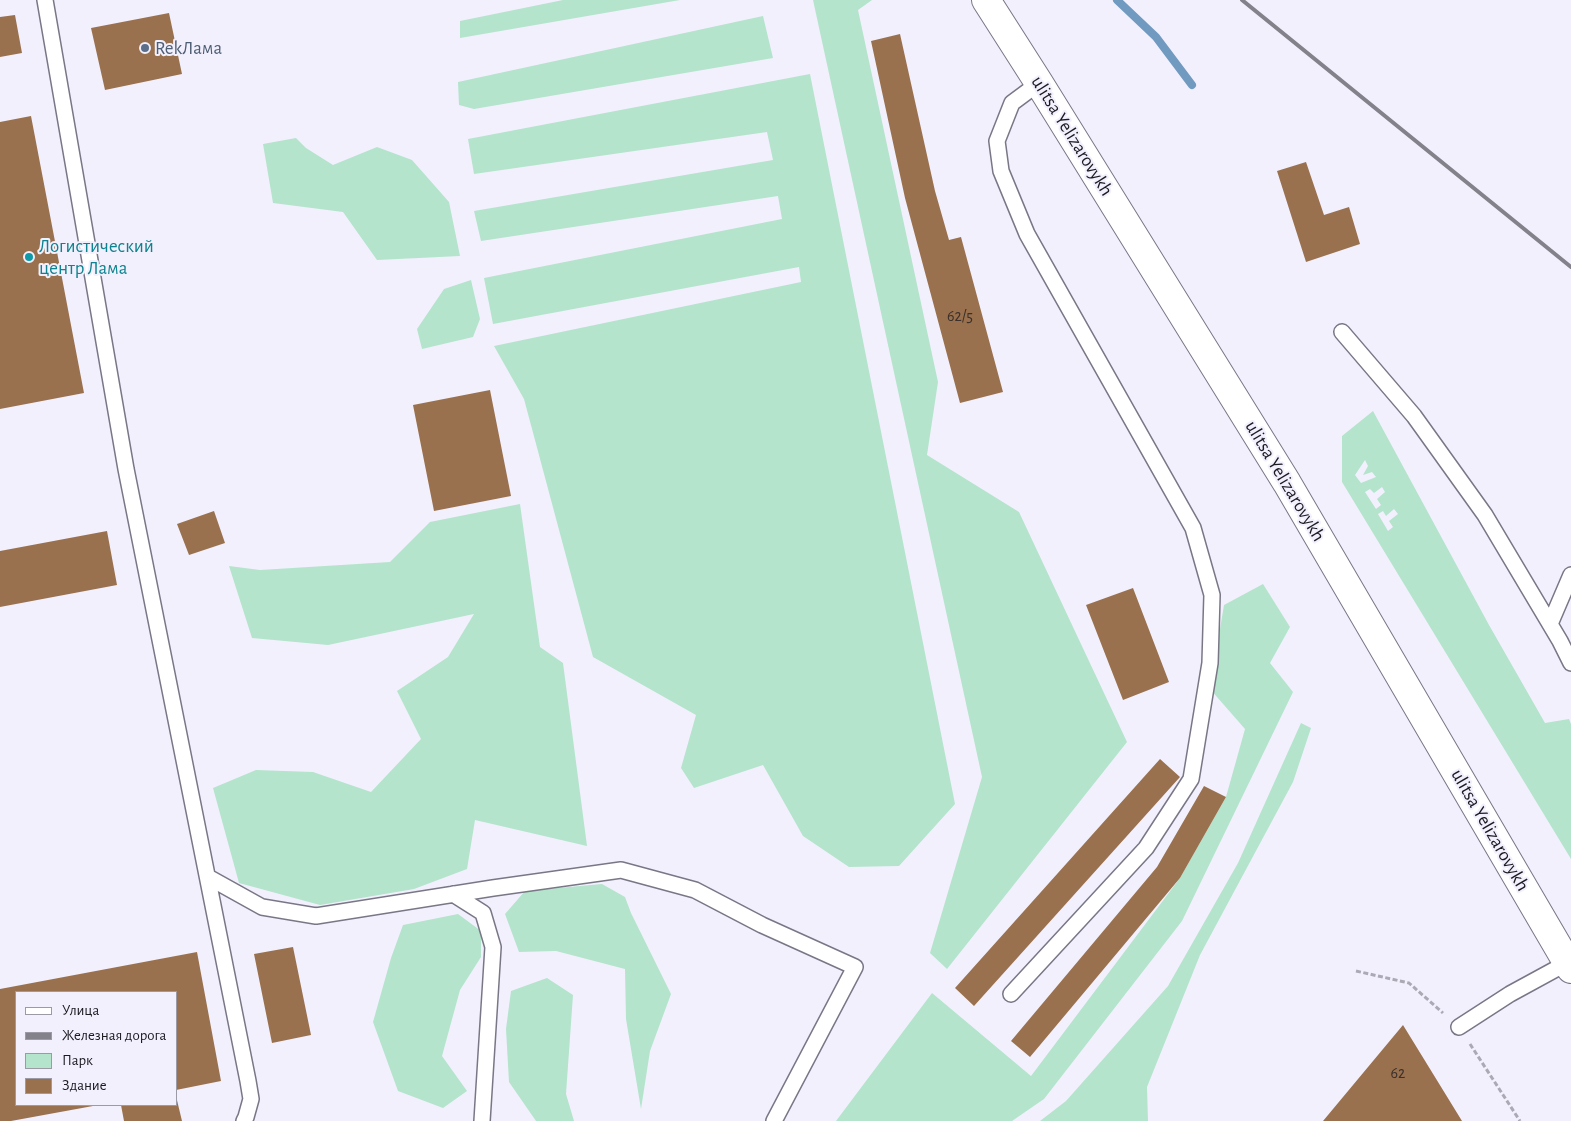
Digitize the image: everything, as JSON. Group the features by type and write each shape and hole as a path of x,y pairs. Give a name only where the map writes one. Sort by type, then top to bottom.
{"main road":[{"name":"ulitsa Yelizarovykh","path":"986,0 1287,483 1569,966"}],"lane":[{"path":"45,0 126,469 250,1090 251,1099 244,1121"},
{"path":"1011,994 1146,848 1191,779 1210,663 1212,595 1193,528 1027,234 1001,171 997,141 1012,103 1039,83"},
{"path":"1342,332 1414,416 1480,508 1550,624 1566,640 1571,663"},
{"path":"1550,624 1571,576"},
{"path":"208,877 262,907 316,916 621,870 695,890 762,925 855,967 774,1121"},
{"path":"453,894 483,913 493,947 482,1121"},
{"path":"1459,1027 1510,994 1569,966"}],"path":[{"path":"1356,971 1409,983 1459,1027 1520,1121"}],"green space":[{"path":"563,0 680,0 460,38 460,21"},
{"path":"813,0 872,0 858,10 938,382 927,455 1019,512 1127,742 947,969 930,953 982,777"},
{"path":"763,16 773,58 474,109 459,105 458,82"},
{"path":"810,74 955,804 899,866 849,867 803,836 763,765 694,788 681,768 696,715 593,657 524,399 494,346 801,282 799,267 493,324 484,278 782,219 778,196 481,241 474,211 773,160 767,132 474,174 468,139"},
{"path":"296,138 306,148 333,165 377,147 412,160 449,202 460,256 377,260 343,212 273,203 263,144"},
{"path":"471,280 480,319 473,337 422,349 417,329 444,289"},
{"path":"1373,411 1489,625 1545,723 1569,719 1571,724 1571,859 1342,482 1342,436","holes":["1365,460 1368,466 1363,475 1372,472 1376,477 1361,483 1355,475","1382,487 1385,492 1377,499 1381,505 1376,509 1365,492 1370,489 1374,493","1394,509 1398,514 1389,521 1393,527 1388,531 1378,514 1383,511 1386,516"]},
{"path":"520,504 540,647 563,663 587,846 475,820 467,869 414,889 320,905 239,883 213,788 256,770 313,772 371,792 421,739 397,691 448,657 474,614 328,645 252,638 229,566 260,570 390,562 430,522"},
{"path":"1263,584 1290,627 1270,663 1293,692 1182,921 1044,1099 1012,1121 836,1121 932,993 1031,1076 1180,878 1226,797 1245,729 1210,689 1224,605"},
{"path":"1301,723 1311,728 1293,782 1200,955 1147,1087 1148,1121 1040,1121 1066,1101 1168,986 1238,863"},
{"path":"602,884 625,897 671,994 650,1051 641,1109 626,1019 625,969 556,951 519,952 505,914 525,891"},
{"path":"458,914 481,931 481,957 460,990 442,1056 467,1091 443,1108 398,1091 373,1022 391,958 403,925"},
{"path":"547,978 573,995 566,1094 574,1121 536,1121 509,1082 506,1029 511,991"}],"building":[{"path":"169,13 182,74 105,90 91,28"},
{"path":"15,15 22,53 0,57 0,17"},
{"path":"900,34 935,191 949,240 961,237 1003,392 960,403 905,198 871,41"},
{"name":"Логистический центр Лама","path":"31,116 84,393 0,409 0,122"},
{"path":"1306,162 1324,215 1349,207 1360,244 1306,262 1277,171"},
{"path":"490,390 511,496 434,511 413,405"},
{"path":"214,511 225,543 189,555 177,524"},
{"path":"107,531 117,585 0,607 0,551"},
{"path":"1133,588 1169,682 1123,700 1086,605"},
{"path":"1160,759 1180,777 974,1006 955,988"},
{"path":"1204,786 1226,797 1180,878 1030,1057 1011,1041 1157,867"},
{"path":"293,947 311,1035 272,1043 254,954"},
{"path":"197,952 221,1081 178,1090 178,991 15,991 15,1106 93,1106 11,1121 0,1121 0,989"},
{"path":"1403,1025 1462,1121 1323,1121"},
{"path":"178,1104 182,1121 124,1121 121,1106 178,1106"}],"waterway":[{"path":"1117,0 1156,37 1192,85"}],"railway":[{"path":"1242,0 1571,267"}],"place":[{"name":"RekЛама","path":"145,48"},
{"name":"Логистический центр Лама","path":"29,257"}]}
